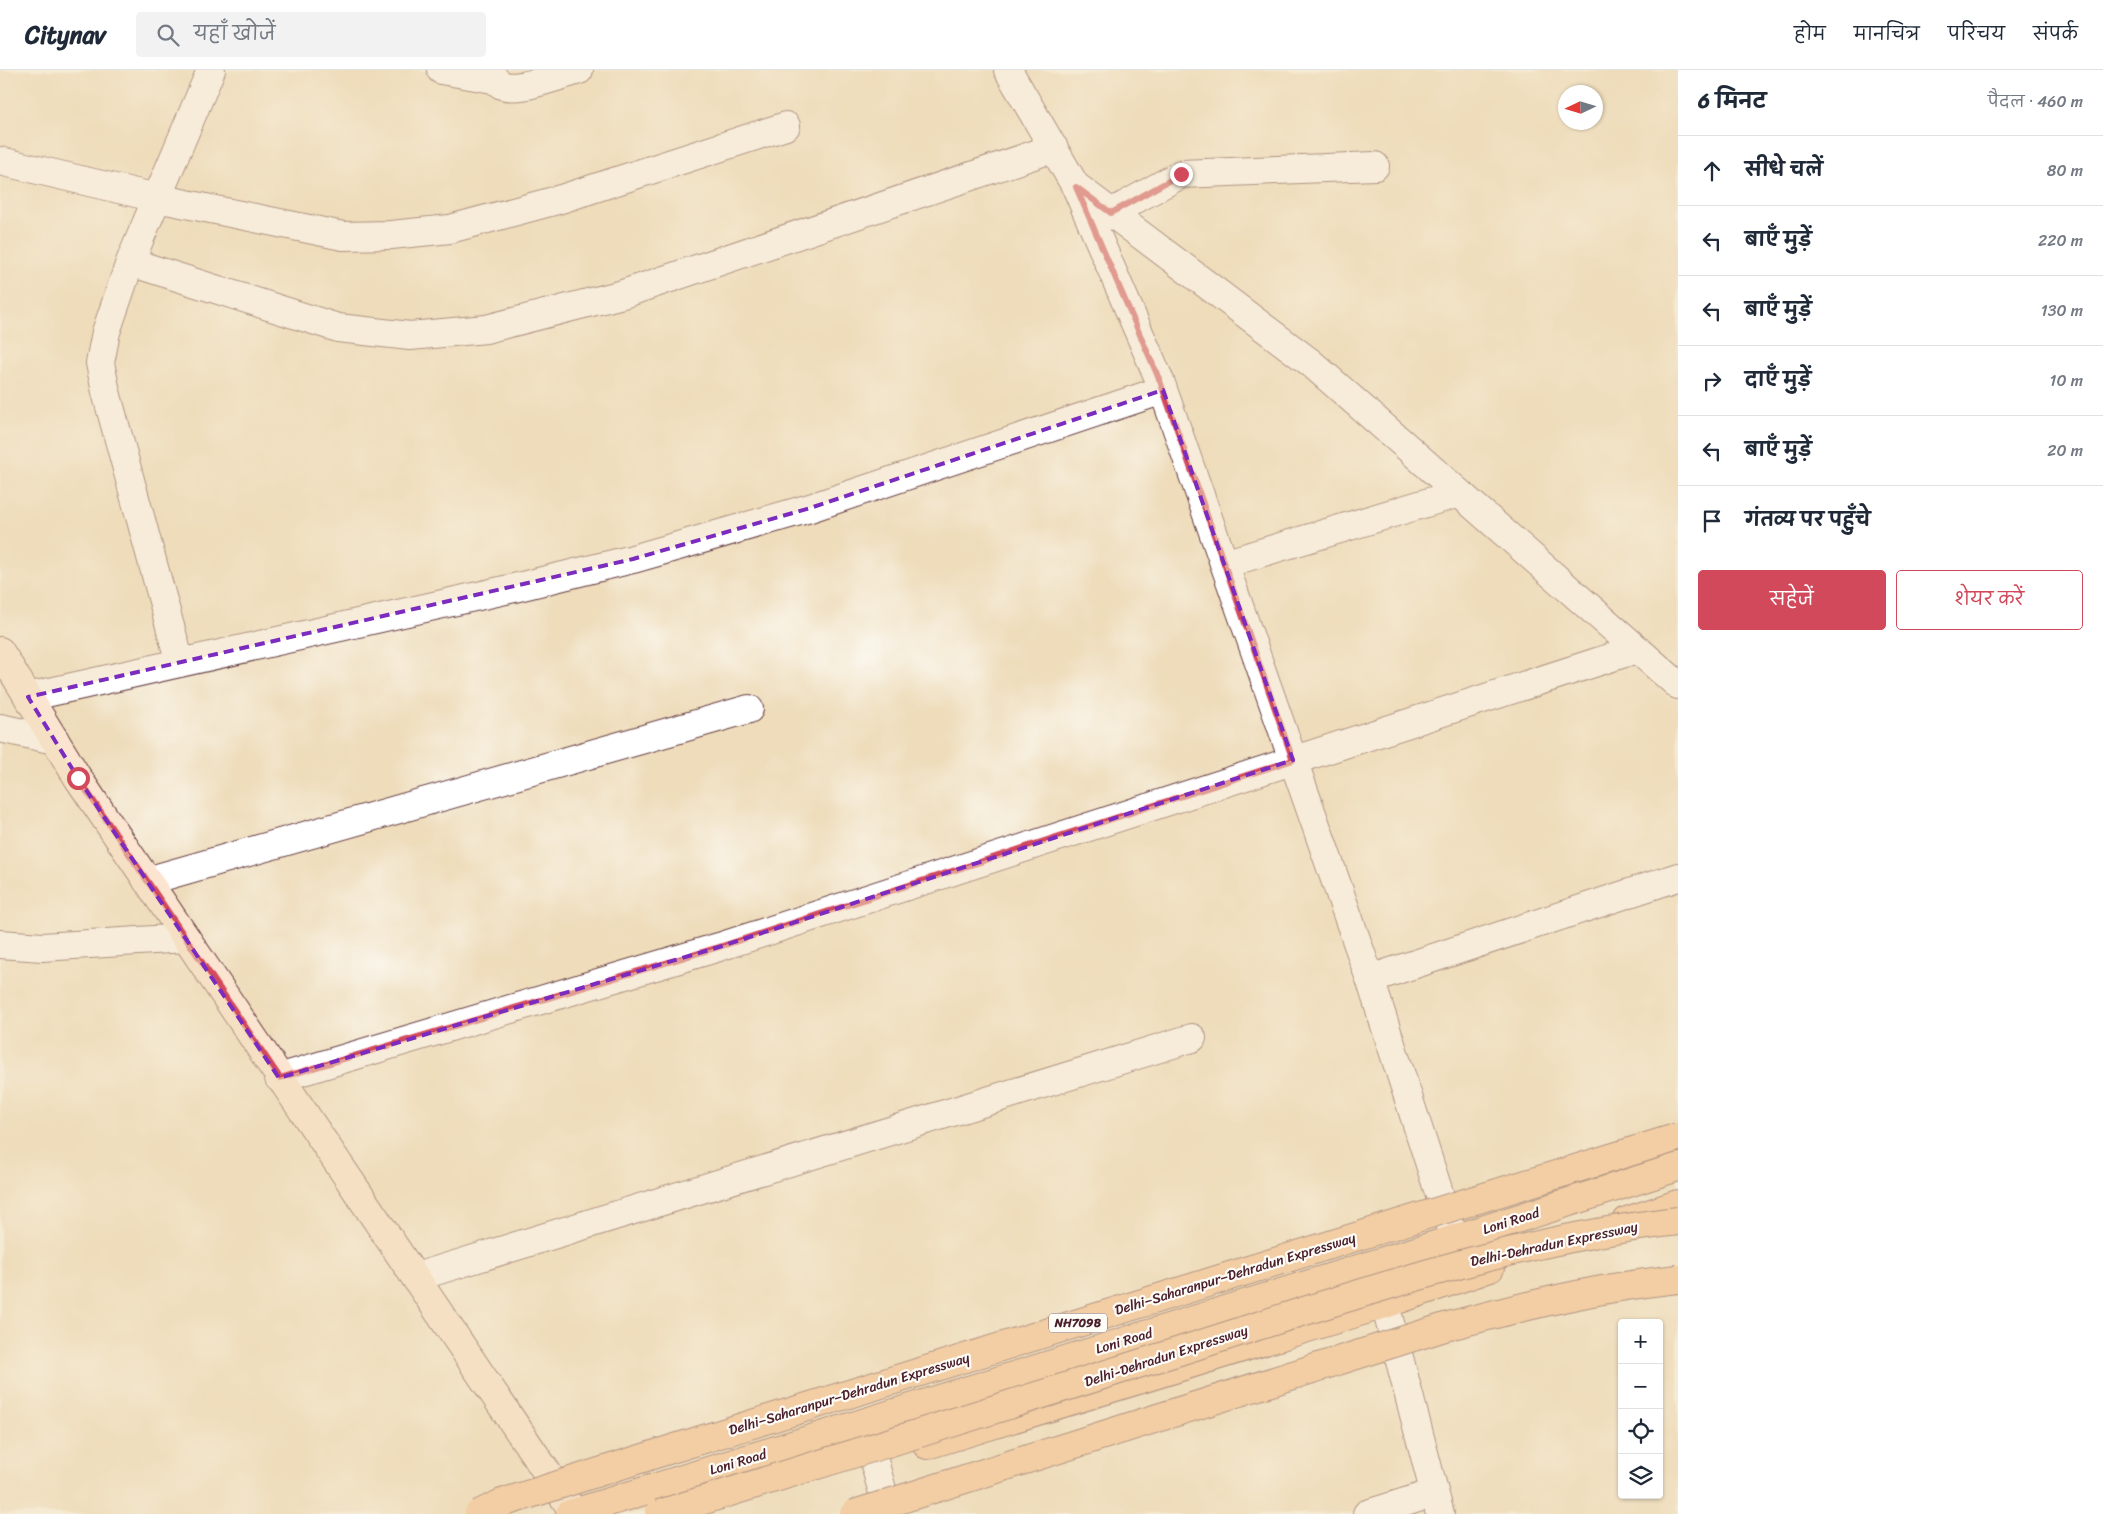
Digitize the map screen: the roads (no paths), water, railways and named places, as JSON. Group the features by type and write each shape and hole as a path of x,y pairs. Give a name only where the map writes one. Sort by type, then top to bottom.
{"highway":[{"name":"Delhi–Saharanpur–Dehradun Expressway","path":"479,1514 502,1503 662,1452 1678,1137"},
{"name":"Loni Road","path":"574,1514 1454,1239 1678,1167"},
{"path":"702,1514 1385,1304 1678,1204"},
{"name":"Delhi-Dehradun Expressway","path":"659,1514 1037,1397 1428,1272 1504,1252 1580,1236 1678,1221"},
{"path":"854,1514 1444,1327 1516,1308 1581,1294 1678,1279"}],"street":[{"path":"180,663 106,392 100,363 106,332 130,262 211,70"},
{"path":"441,70 492,74 503,86 517,86 579,70"},
{"path":"1008,70 1076,187 1163,390 1370,979 1454,1239"},
{"path":"0,161 157,198 343,236 391,235 450,229 561,200 786,126"},
{"path":"130,262 338,328 410,336 486,329 623,294 1054,148"},
{"path":"1111,213 1181,174 1375,166"},
{"path":"1076,187 1311,363 1678,685"},
{"path":"28,697 505,590 633,558 810,508 1163,390"},
{"path":"1224,564 1459,493"},
{"path":"280,1078 719,947 1637,649"},
{"path":"0,651 55,740 147,881 416,1277 574,1514"},
{"path":"147,881 749,709"},
{"path":"0,728 55,740"},
{"path":"1370,979 1678,877"},
{"path":"0,944 42,947 186,938"},
{"path":"416,1277 1192,1038"},
{"path":"1367,1514 1437,1504 1385,1304"},
{"path":"874,1461 889,1514"}]}
